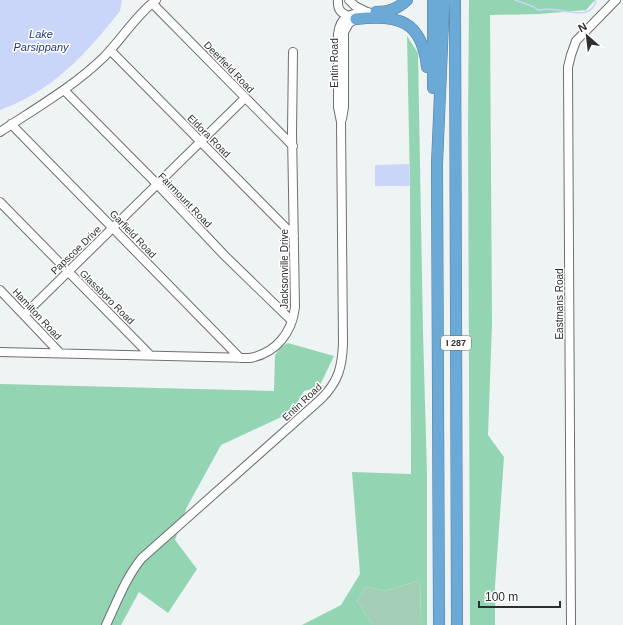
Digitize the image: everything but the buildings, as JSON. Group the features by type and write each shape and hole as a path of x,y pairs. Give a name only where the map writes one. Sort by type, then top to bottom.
{"highway":[{"path":"368,12 392,11 401,6 407,0"},
{"name":"I 287","path":"433,0 432,142 437,164 439,625"},
{"path":"437,164 444,0"},
{"name":"I 287","path":"455,0 457,625"},
{"path":"352,17 395,19 409,26 417,33 424,46 428,72 428,85 433,98"}],"street":[{"path":"338,0 339,10 342,13 352,17 354,13 368,12"},
{"path":"349,0 355,6 368,12"},
{"name":"Eastmans Road","path":"571,625 568,67 576,41 616,0"},
{"path":"0,132 86,74 110,50 142,12 154,1"},
{"name":"Deerfield Road","path":"154,1 245,98 293,146"},
{"name":"Entin Road","path":"106,625 127,580 135,566 142,558 321,399 336,380 341,366 344,344 341,122 344,107 344,32 352,17"},
{"name":"Eldora Road","path":"110,50 294,236"},
{"name":"Jacksonville Drive","path":"0,352 240,358 258,356 271,350 282,340 290,328 295,307 293,52"},
{"name":"Fairmount Road","path":"64,90 157,184 224,256 292,321"},
{"name":"Papscoe Drive","path":"24,315 245,98"},
{"name":"Garfield Road","path":"12,124 240,358"},
{"name":"Glassboro Road","path":"0,202 150,355"},
{"name":"Hamilton Road","path":"0,290 60,353"}],"green space":[{"path":"469,0 595,0 586,10 539,14 490,15 492,324 488,435 504,457 495,586 495,625 470,625"},
{"path":"407,36 418,53 427,474 427,625 421,625 420,580 386,591 366,587 357,601 373,625 302,625 341,605 360,574 352,472 411,474 410,186"},
{"path":"288,343 334,356 319,387 304,391 292,412 221,445 187,507 175,540 197,569 168,613 139,592 121,625 0,625 0,384 274,391 275,355 281,347"},
{"path":"420,580 421,625 373,625 357,601 366,587 386,591"}],"water":[{"name":"Lake Parsippany","path":"0,0 122,0 120,11 94,42 67,70 36,93 0,110"},
{"path":"409,164 410,186 375,186 375,165"}],"waterway":[{"path":"515,0 532,6 538,10 548,9 576,13 589,11 593,7 596,0"}]}
